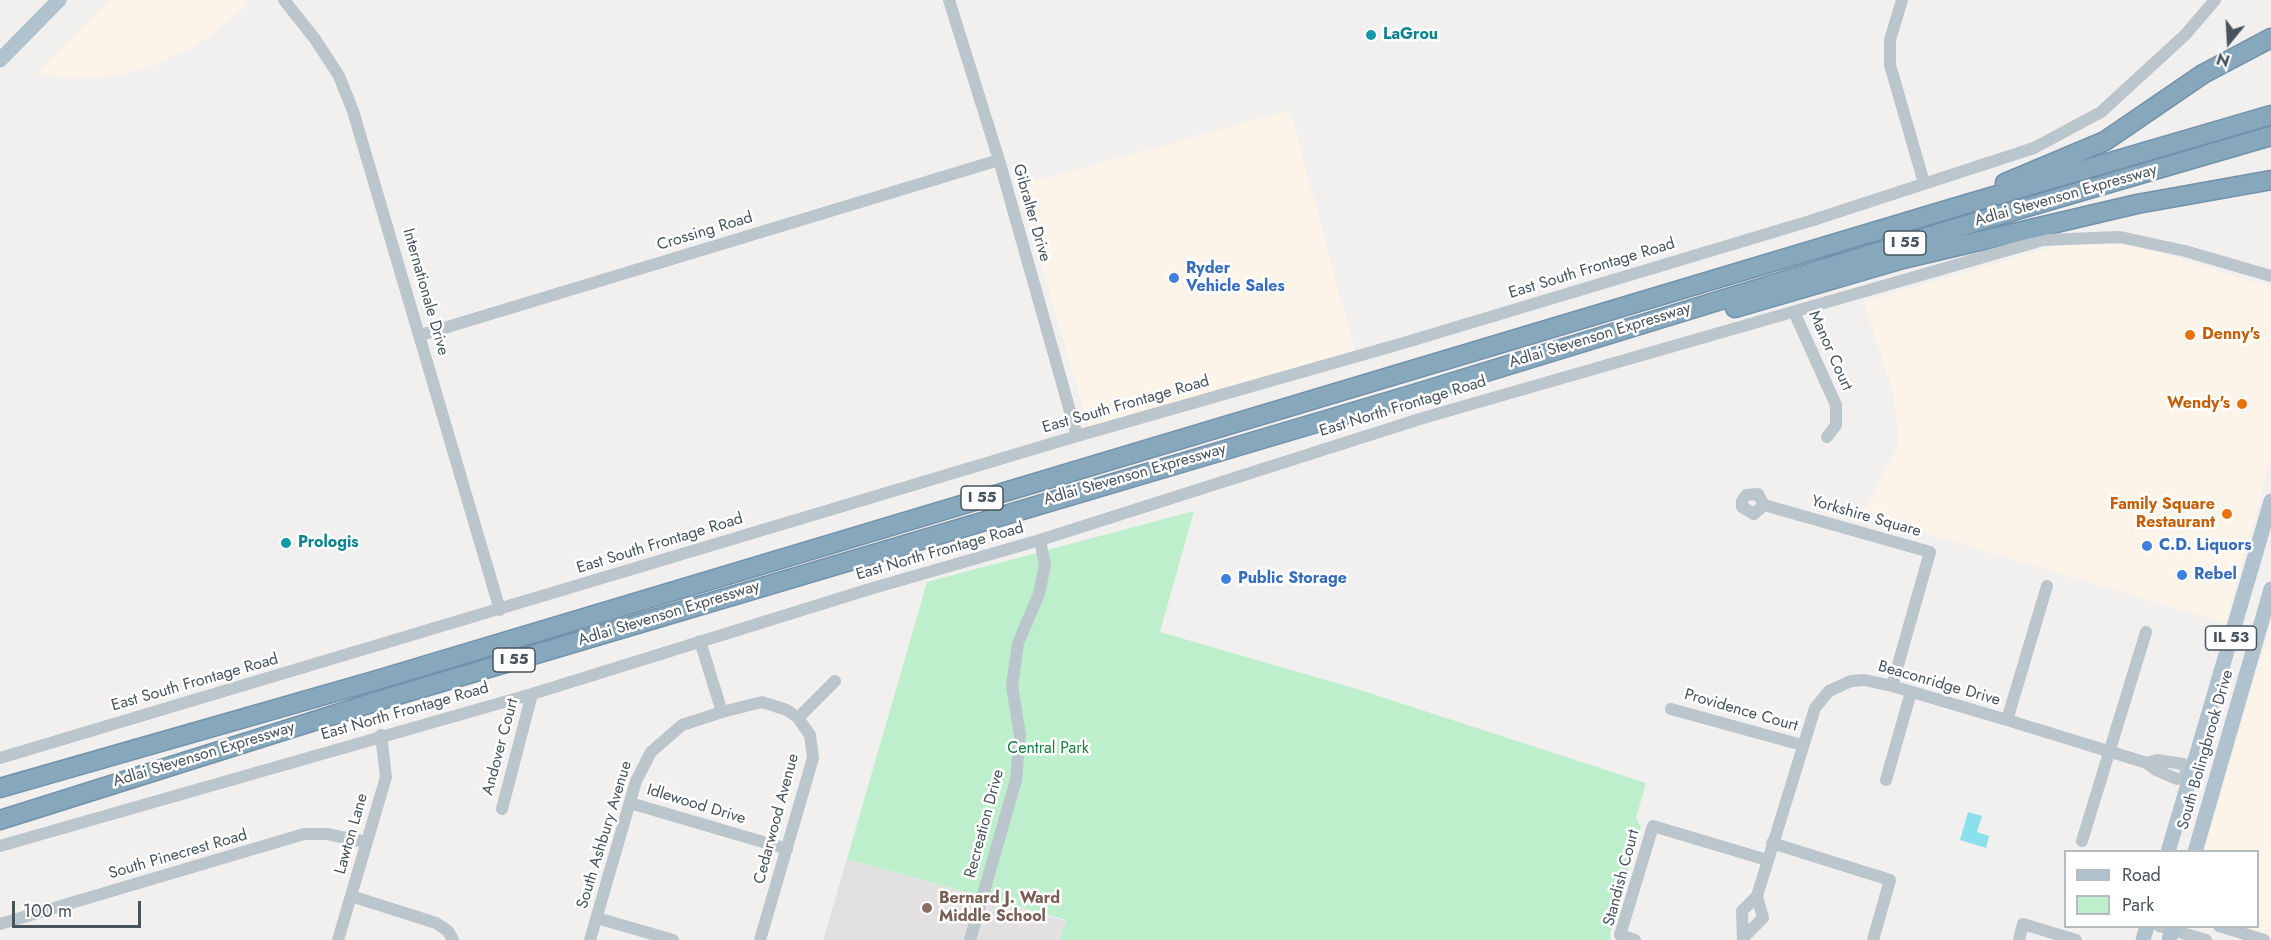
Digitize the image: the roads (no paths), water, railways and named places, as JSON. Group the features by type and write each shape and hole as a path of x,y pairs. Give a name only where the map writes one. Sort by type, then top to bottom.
{"highway":[{"path":"1963,205 2018,177 2105,141 2203,74 2271,38"},
{"name":"Adlai Stevenson Expressway","path":"0,788 377,680 1963,205 2271,115"},
{"name":"Adlai Stevenson Expressway","path":"0,820 381,700 2271,136"},
{"path":"1540,354 1662,329 1903,259 2136,204 2271,180"}],"main road":[{"path":"0,60 59,0"},
{"name":"South Bolingbrook Drive","path":"2169,850 2271,501"},
{"name":"South Bolingbrook Drive","path":"2196,850 2271,589"}],"street":[{"name":"Internationale Drive","path":"284,0 315,39 339,76 365,149 500,610"},
{"name":"Gibralter Drive","path":"949,0 999,160 1077,436"},
{"path":"1902,0 1890,40 1890,66 1923,183"},
{"name":"East South Frontage Road","path":"0,758 1077,436 1411,341 1810,221 2034,148 2101,112 2186,35 2215,0"},
{"name":"Crossing Road","path":"421,335 999,160"},
{"name":"East North Frontage Road","path":"0,846 381,735 532,694 700,641 1040,540 1423,418 2043,240 2120,237 2185,251 2271,276"},
{"name":"Manor Court","path":"1794,312 1836,405 1836,424 1827,437"},
{"name":"Yorkshire Square","path":"1764,505 1930,552 1892,686"},
{"name":"Recreation Drive","path":"970,940 1016,780 1020,735 1012,686 1018,643 1039,594 1045,565 1040,540"},
{"path":"2007,720 2047,586"},
{"path":"2082,841 2146,632"},
{"path":"700,641 722,711 762,702 780,707 798,718 835,681"},
{"name":"Beaconridge Drive","path":"1744,939 1741,915 1743,909 1756,896 1815,708 1829,691 1851,681 1865,680 1892,686 2007,720 2147,763 2156,770 2177,779 2190,776"},
{"path":"1886,780 1911,692"},
{"name":"Andover Court","path":"502,809 532,694"},
{"name":"Providence Court","path":"1671,709 1802,746"},
{"name":"South Ashbury Avenue","path":"590,940 643,765 661,741 682,725 722,711"},
{"name":"Cedarwood Avenue","path":"760,940 813,758 810,735 798,718"},
{"name":"Lawton Lane","path":"338,940 386,777 381,735"},
{"name":"Idlewood Drive","path":"630,803 787,849"},
{"name":"Standish Court","path":"1635,940 1620,935 1653,826 1767,860"},
{"name":"South Pinecrest Road","path":"0,924 304,834 327,834 366,842"},
{"path":"1772,843 1890,880 1873,940"},
{"path":"351,896 436,922 448,931 453,940"},
{"name":"Beaconridge Drive","path":"1744,939 1762,918 1756,896"},
{"path":"597,918 673,940"},
{"path":"2019,940 2024,924 2076,940"},
{"path":"2222,928 2264,940"},
{"path":"2168,931 2206,940"}],"water":[{"path":"1968,812 1982,816 1977,832 1989,836 1986,848 1960,840"}],"place":[{"name":"LaGrou","path":"1371,35"},
{"name":"Ryder Vehicle Sales","path":"1174,278"},
{"name":"Denny's","path":"2190,335"},
{"name":"Wendy's","path":"2242,404"},
{"name":"Family Square Restaurant","path":"2227,514"},
{"name":"Prologis","path":"286,543"},
{"name":"C.D. Liquors","path":"2147,546"},
{"name":"Rebel","path":"2182,575"},
{"name":"Public Storage","path":"1226,579"},
{"name":"Bernard J. Ward Middle School","path":"927,908"}],"park label":[{"name":"Central Park","path":"1048,749"}]}
